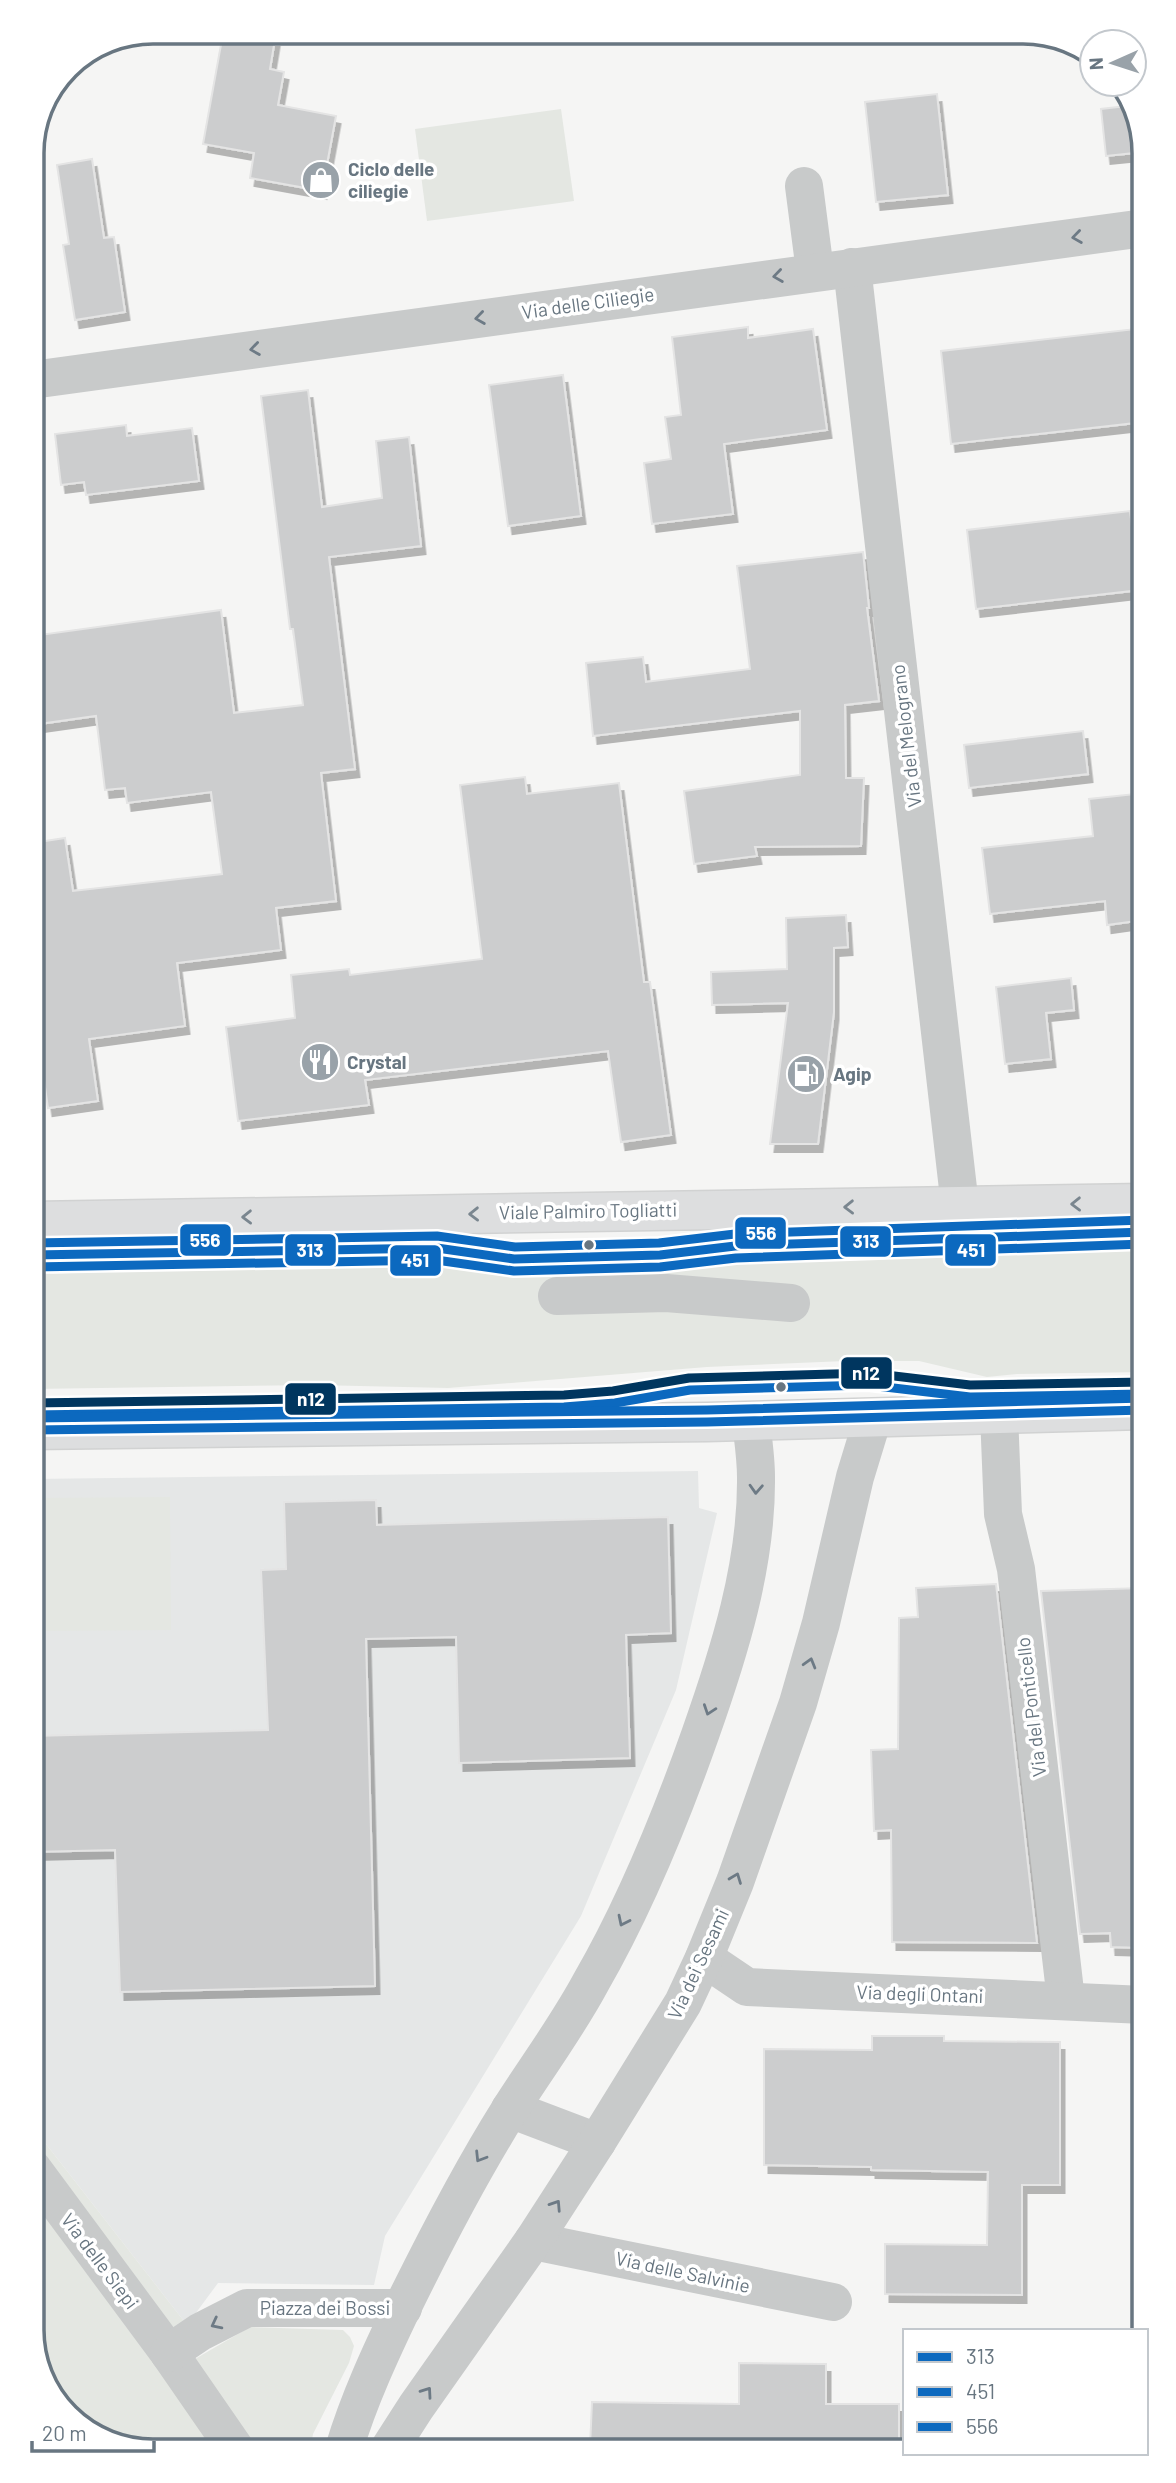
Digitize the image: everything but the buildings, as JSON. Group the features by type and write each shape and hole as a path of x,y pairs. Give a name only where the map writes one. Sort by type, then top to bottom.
{"main road":[{"name":"Viale Palmiro Togliatti","path":"44,1221 1132,1203"},
{"path":"44,1430 751,1421 1132,1410"}],"street":[{"path":"804,186 815,271"},
{"name":"Via delle Ciliegie","path":"44,378 1132,230"},
{"name":"Via del Melograno","path":"852,267 960,1206"},
{"path":"557,1296 666,1293 791,1303"},
{"name":"Via del Ponticello","path":"999,1414 1003,1514 1016,1569 1066,2000"},
{"name":"Via dei Sesami","path":"395,2439 533,2241 683,2003 735,1882 798,1703 821,1623 855,1477 873,1418"},
{"path":"347,2439 358,2406 452,2208 510,2109 591,1983 621,1927 663,1833 705,1722 731,1643 748,1562 756,1477 751,1421"},
{"name":"Via degli Ontani","path":"704,1958 747,1987 1132,2004"},
{"path":"510,2109 597,2142"},
{"name":"Via delle Siepi","path":"44,2184 169,2353"},
{"name":"Via delle Salvinie","path":"533,2241 833,2302"},
{"name":"Piazza dei Bossi","path":"169,2353 200,2332 247,2308 403,2308"},
{"path":"169,2353 228,2439"}],"shaded area":[{"path":"561,109 574,201 427,221 415,129"},
{"path":"962,1248 1132,1249 1132,1372 987,1377 919,1361 845,1361 707,1367 448,1388 316,1385 44,1389 44,1273 255,1263 497,1266"},
{"path":"698,1471 699,1508 717,1513 676,1690 581,1916 385,2236 374,2285 218,2283 187,2325 44,2141 44,1479"},
{"path":"170,1497 171,1630 44,1631 44,1498"},
{"path":"44,2141 187,2325 195,2359 250,2327 343,2330 350,2337 354,2346 349,2363 312,2439 131,2437 104,2428 86,2417 66,2397 52,2372 46,2352 44,2330"}],"transit line":[{"name":"556","path":"44,1243 437,1236 515,1247 659,1243 735,1234 1132,1220"},
{"name":"313","path":"44,1255 437,1248 514,1259 660,1255 735,1246 1132,1232"},
{"name":"451","path":"44,1267 436,1260 514,1271 660,1267 736,1258 1132,1244"},
{"name":"n12","path":"44,1403 564,1395 613,1391 689,1378 869,1373 970,1385 1132,1382"},
{"name":"451","path":"44,1415 564,1407 615,1403 690,1390 868,1385 970,1397 1132,1394"},
{"name":"556","path":"44,1418 707,1410 1132,1398"},
{"name":"313","path":"44,1430 707,1422 1132,1410"}],"place":[{"name":"Ciclo delle ciliegie","path":"321,180"},
{"name":"Crystal","path":"320,1062"},
{"name":"Agip","path":"806,1074"}]}
